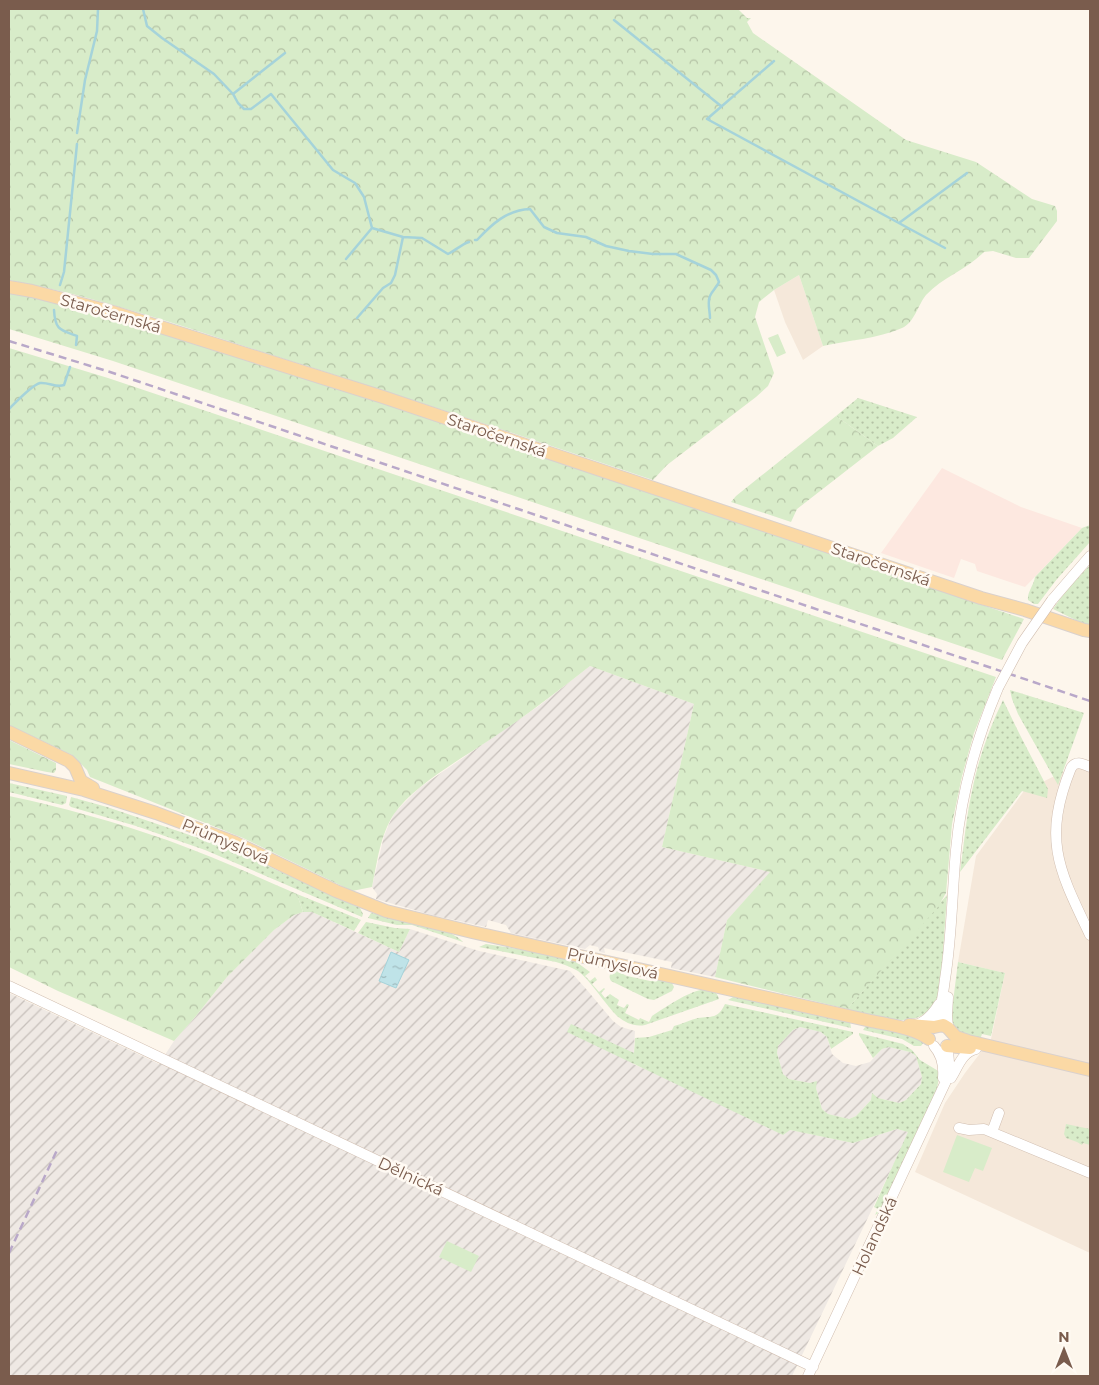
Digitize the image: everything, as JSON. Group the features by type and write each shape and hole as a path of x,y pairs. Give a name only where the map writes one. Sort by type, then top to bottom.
{"main road":[{"name":"Staročernská","path":"9,287 113,312 374,394 981,598 1090,640"},
{"name":"Staročernská","path":"981,598 1090,631"},
{"path":"9,732 58,756 72,764 76,769 61,780 54,782"},
{"name":"Průmyslová","path":"9,773 54,782 83,797 214,838 302,875"},
{"path":"70,790 76,782 71,773"},
{"path":"71,773 83,783 114,798"},
{"name":"Průmyslová","path":"9,779 114,798 156,812 234,842 356,900 391,913 872,1020 923,1035 939,1044 1025,1055"},
{"name":"Průmyslová","path":"872,1020 934,1027"},
{"path":"949,1029 952,1038 950,1042 939,1044 930,1032 934,1027 940,1025 949,1029 956,1037 961,1039 1090,1070"}],"street":[{"path":"934,1027 940,1013 948,960 957,844 966,787 985,720 998,688 1022,643 1052,600 1090,556"},
{"path":"1090,767 1075,763 1073,765 1059,803 1056,822 1056,846 1060,865 1068,889 1090,934"},
{"path":"948,960 947,1020 949,1029"},
{"name":"Dělnická","path":"9,986 810,1371"},
{"path":"913,1026 922,1022 932,1013 938,1006 943,993"},
{"name":"Holandská","path":"939,1044 939,1055 943,1066 943,1083 940,1096"},
{"name":"Holandská","path":"810,1371 940,1096 964,1055 970,1050 978,1048"},
{"path":"992,1132 999,1113"},
{"path":"959,1128 965,1130 984,1129 1090,1173"}],"shaded area":[{"path":"799,275 823,346 803,360 785,322 774,290"},
{"path":"942,468 1021,507 1082,528 1025,587 977,571 975,564 961,559 954,578 881,553"},
{"path":"590,666 694,704 662,847 771,872 727,920 715,977 671,968 672,962 604,948 605,953 600,952 598,947 590,945 585,949 511,933 506,925 488,920 486,927 432,915 376,899 377,894 372,887 384,836 395,812 419,788 540,705"},
{"path":"1090,763 1090,1253 915,1172 945,1103 991,1039 1005,973 958,962 976,856 1024,791 1071,768"},
{"path":"312,912 399,952 410,929 479,951 570,971 613,1021 621,1027 635,1031 633,1064 790,1130 853,1143 897,1129 909,1132 792,1376 9,1376 9,993 159,1064 174,1041 227,977 274,930 294,915"},
{"path":"800,1027 821,1032 827,1037 832,1054 843,1063 856,1066 870,1062 882,1049 889,1047 910,1052 916,1056 922,1077 921,1084 906,1100 899,1103 878,1098 871,1100 856,1116 849,1119 828,1114 822,1109 816,1088 810,1083 789,1079 783,1074 777,1053 778,1046 793,1030"}],"green space":[{"path":"9,9 738,9 747,18 751,18 747,22 753,33 906,140 976,162 1032,199 1055,206 1057,221 1029,258 1016,258 993,251 984,252 926,295 913,318 906,326 883,335 823,346 799,275 774,290 759,302 755,317 774,373 768,386 667,465 653,480 407,398 166,321 104,302 9,280"},
{"path":"9,293 123,321 381,403 1024,619 1002,660 113,361 9,329"},
{"path":"778,334 786,353 777,357 768,338"},
{"path":"9,348 108,378 996,677 974,733 962,776 952,824 946,893 938,907 847,1009 715,977 727,920 770,872 662,847 694,704 590,666 494,737 440,772 403,803 394,814 385,831 372,887 352,891 243,838 90,777 87,770 72,755 9,725"},
{"path":"858,398 917,417 893,438 878,446 836,416"},
{"path":"836,416 878,446 797,509 791,522 731,502 736,496"},
{"path":"1090,525 1090,542 1057,579 1038,604 1028,600 1035,577 1082,528"},
{"path":"1090,565 1090,627 1053,609 1064,593"},
{"path":"1010,690 1084,713 1058,785 1018,714"},
{"path":"1003,700 1048,789 1047,798 1022,791 960,872 974,779 984,745"},
{"path":"9,740 56,763 54,773 9,764"},
{"path":"9,783 67,796 66,803 62,805 9,792"},
{"path":"9,796 108,821 200,853 297,894 303,912 294,915 274,930 227,977 174,1041 58,991 9,967"},
{"path":"71,797 107,807 228,848 360,908 363,914 362,917 205,850 136,826 71,807 69,805"},
{"path":"297,894 361,920 354,931 312,912 303,912"},
{"path":"947,895 941,981 937,999 929,1010 918,1017 906,1020 877,1017 847,1009"},
{"path":"371,913 436,928 448,932 463,942 412,925 397,925 368,918"},
{"path":"366,922 410,929 399,952 358,933"},
{"path":"486,944 575,961 590,972 585,976 590,981 595,977 597,980 592,984 599,992 605,989 601,993 605,998 610,994 619,1000 617,1005 624,1008 627,1004 629,1005 625,1013 639,1020 640,1018 649,1022 652,1016 677,1000 698,991 707,989 715,992 719,999 645,1025 634,1025 617,1016 578,971 556,962 479,947"},
{"path":"958,962 1005,973 991,1036 982,1034 980,1040 958,1031 951,1018"},
{"path":"615,970 627,976 672,983 674,987 672,991 654,1000 648,999 611,981 610,974"},
{"path":"735,996 850,1021 851,1028 728,1000"},
{"path":"725,1004 853,1032 853,1034 831,1049 827,1037 821,1032 800,1027 793,1030 778,1046 777,1053 783,1074 789,1079 810,1083 817,1081 816,1088 822,1109 828,1114 849,1119 856,1116 871,1100 872,1093 878,1098 899,1103 906,1100 921,1084 922,1077 916,1056 910,1052 889,1047 882,1049 873,1058 859,1033 903,1044 912,1050 920,1060 940,1072 936,1094 880,1212 875,1215 878,1209 874,1207 908,1132 897,1129 853,1143 790,1130 783,1135 567,1032 571,1024 634,1053 635,1038 649,1037 672,1030 674,1026 695,1019 714,1016 720,1012"},
{"path":"867,1024 896,1031 924,1042 921,1046 914,1046 902,1039 863,1030"},
{"path":"1066,1124 1090,1129 1090,1145 1083,1143 1082,1145 1066,1138 1064,1134"},
{"path":"957,1135 992,1148 983,1171 975,1168 969,1182 943,1172"},
{"path":"447,1241 479,1256 471,1272 439,1257"}],"water":[{"path":"391,952 409,960 396,988 379,981"}],"waterway":[{"path":"77,133 85,80 97,31 98,9"},
{"path":"143,9 147,26 214,74 244,109 251,109 271,94 333,170 355,183 364,197 372,228 403,237 422,238 448,254 469,242"},
{"path":"614,20 721,106"},
{"path":"233,94 285,53"},
{"path":"774,61 707,119 945,248"},
{"path":"60,285 64,272 77,144"},
{"path":"899,223 967,173"},
{"path":"475,240 494,223 507,215 530,209 544,227 557,233 586,237 606,246 629,251 676,254 711,270 716,275 719,282 709,298 710,318"},
{"path":"346,259 372,228"},
{"path":"357,318 383,288 391,283 395,275 403,237"},
{"path":"54,310 57,325 66,332 77,336 76,345"},
{"path":"9,409 37,384 64,385 70,367"}],"railway":[{"path":"9,341 110,372 1090,701"},
{"path":"9,1253 58,1148"}]}
